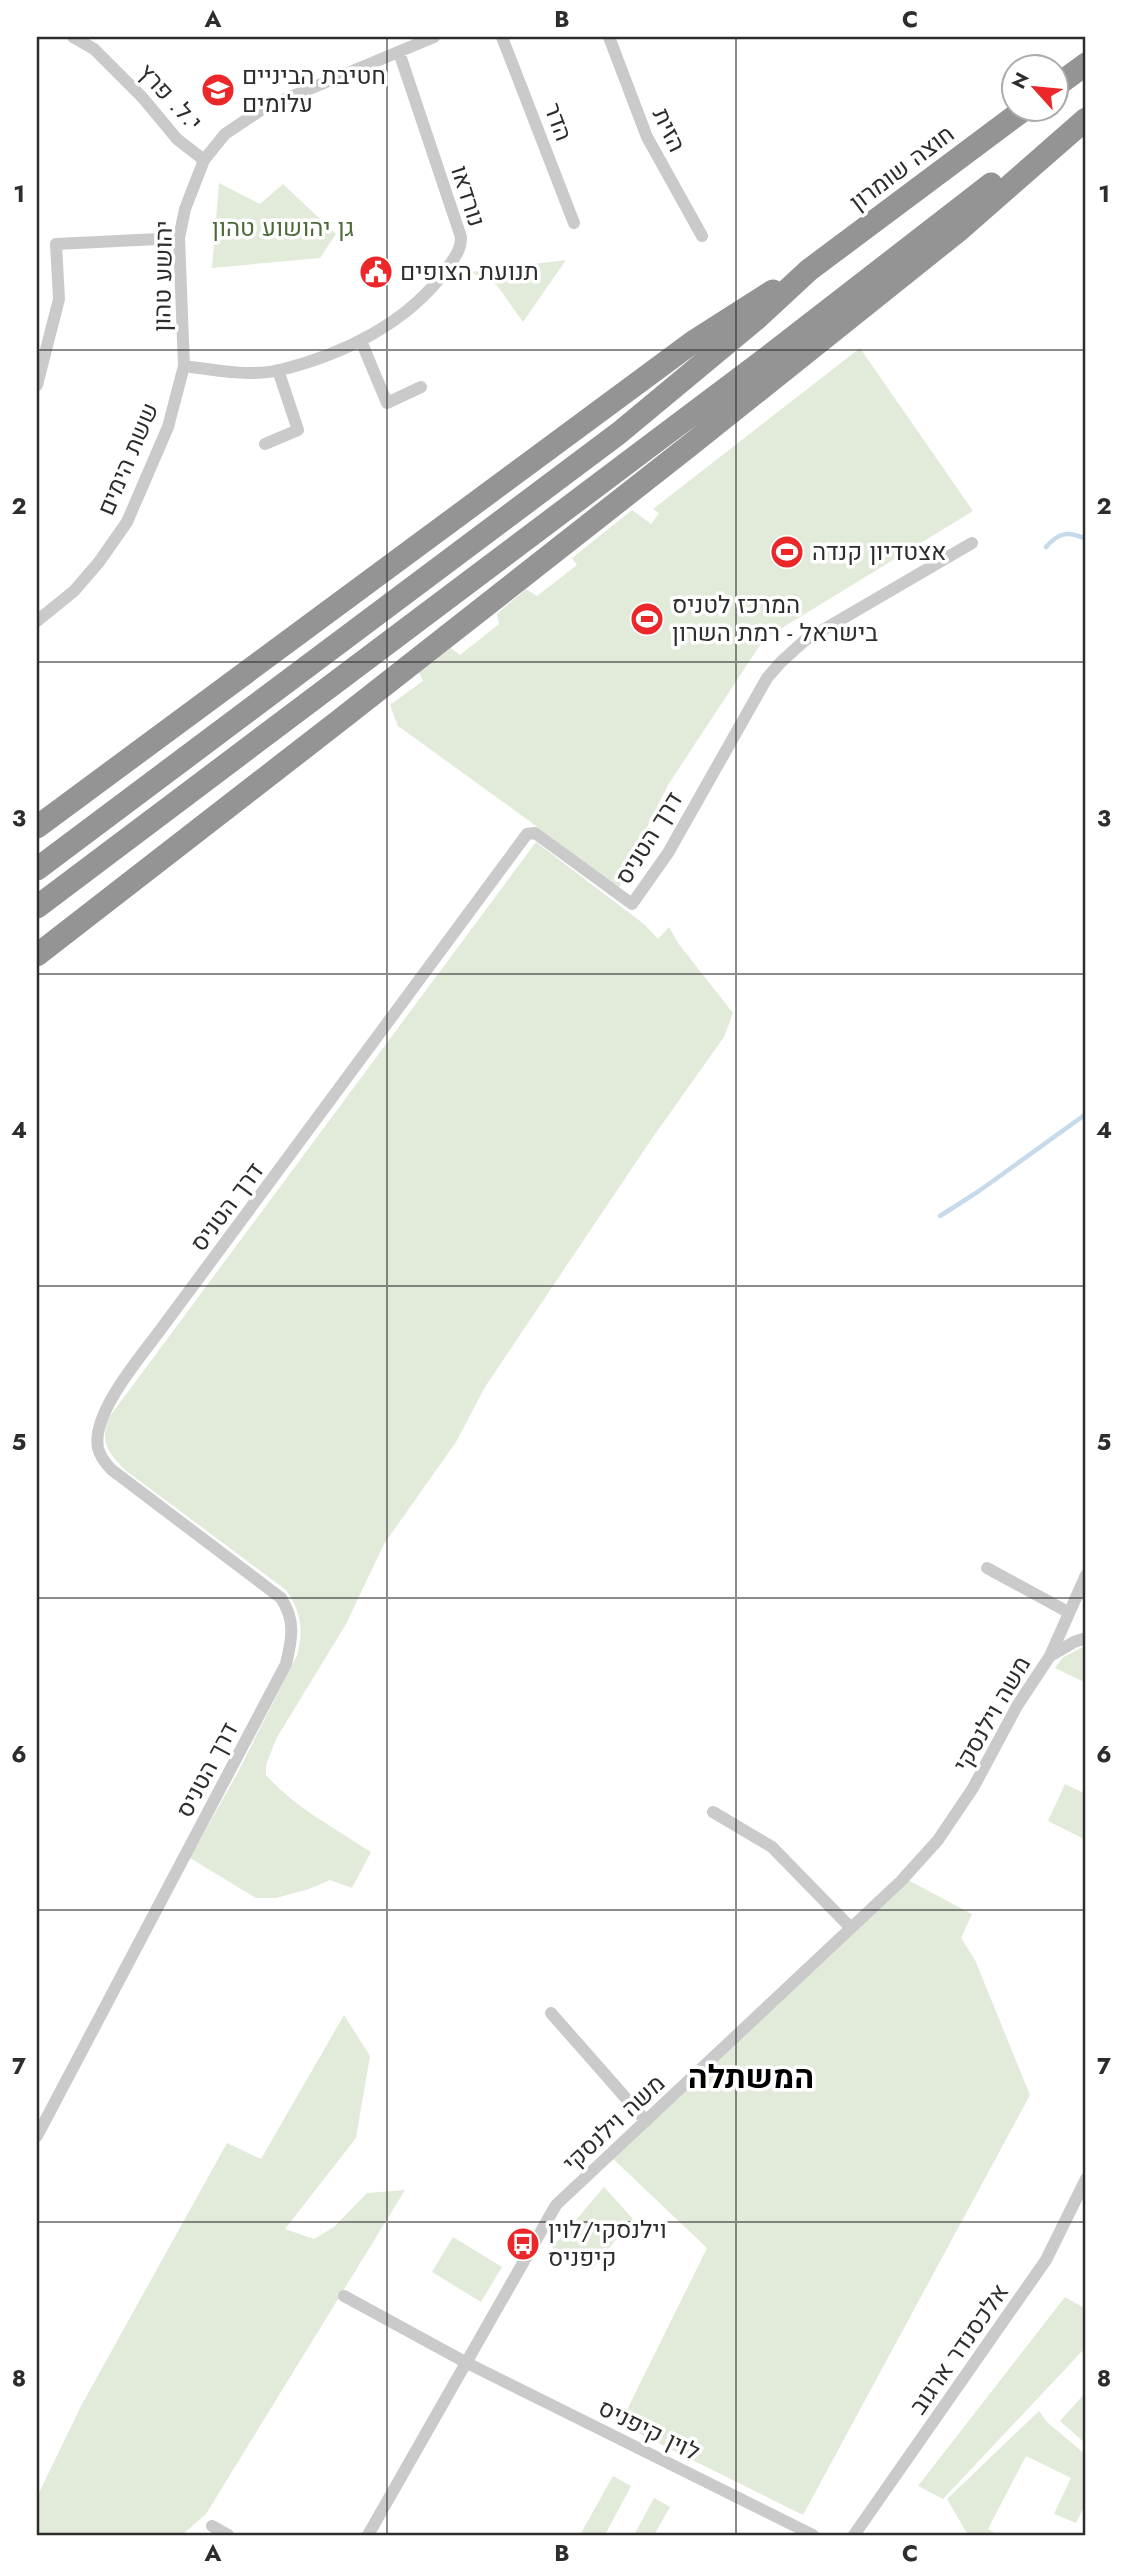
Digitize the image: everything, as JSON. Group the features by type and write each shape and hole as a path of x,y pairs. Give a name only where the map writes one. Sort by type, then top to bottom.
{"highway":[{"path":"1070,76 1086,64"},
{"path":"37,907 724,390 949,215 1086,117"},
{"path":"37,955 689,446 958,231 1086,117"},
{"name":"חוצה שומרון","path":"809,270 1007,122"},
{"path":"37,827 693,342 750,304 809,270"},
{"path":"37,869 619,433 755,320 809,270"}],"street":[{"name":"י.ל. פרץ","path":"73,37 94,49 142,97 177,139 204,160"},
{"name":"יהושע טהון","path":"184,366 179,238 185,209 204,160 225,134 264,108 434,37"},
{"name":"הדר","path":"502,37 574,223"},
{"name":"הזית","path":"609,37 647,137 702,236"},
{"name":"נורדאו","path":"184,366 227,372 278,370 361,341 385,327 416,302 440,278 461,249 461,237 399,52"},
{"path":"37,385 59,299 56,244 179,238"},
{"path":"361,341 387,402 421,387"},
{"name":"ששת הימים","path":"37,621 74,591 99,562 127,522 168,427 184,366"},
{"path":"265,444 298,430 278,370"},
{"name":"דרך הטניס","path":"37,2136 286,1664 293,1633 289,1609 281,1598 112,1471 103,1460 98,1448 97,1434 112,1398 527,834 535,833 632,904 668,853 767,678 781,662 804,641 972,543"},
{"path":"987,1568 1068,1612"},
{"name":"משה וילנסקי","path":"368,2535 556,2206 901,1881 938,1840 973,1788 1017,1706 1050,1656 1086,1575"},
{"path":"1050,1656 1086,1638"},
{"path":"713,1812 772,1847 850,1927"},
{"path":"551,2013 646,2121"},
{"name":"אלכסנדר ארגוב","path":"854,2535 1046,2260 1086,2179"},
{"name":"לוין קיפניס","path":"344,2295 467,2363 813,2535"},
{"path":"212,2526 229,2535"}],"green space":[{"name":"גן יהושוע טהון","path":"219,183 260,204 283,184 336,234 320,258 212,268"},
{"path":"566,260 523,322 496,284 470,272"},
{"name":"המרכז לטניס בישראל - רמת השרון","path":"860,348 973,511 764,639 668,785 619,889 398,726 390,705 423,681 419,672 451,648 460,655 499,624 497,614 526,589 537,596 577,565 572,558 632,510 651,524 659,513 653,509"},
{"path":"536,842 644,924 658,939 669,927 678,943 733,1013 724,1037 653,1137 485,1387 456,1442 384,1544 346,1624 276,1739 266,1765 266,1775 302,1807 371,1852 352,1888 330,1880 276,1898 256,1898 190,1858 237,1774 297,1655 301,1629 298,1614 286,1590 125,1470 109,1451 105,1439 107,1424 110,1416"},
{"path":"1086,1645 1086,1683 1055,1668 1062,1658"},
{"path":"1065,1784 1086,1794 1086,1840 1048,1821"},
{"path":"908,1880 972,1914 961,1938 975,1960 1030,2095 803,2515 620,2424 707,2248 610,2156"},
{"path":"344,2015 370,2056 356,2138 285,2229 314,2239 334,2227 367,2193 405,2190 206,2514 182,2535 39,2535 37,2497 81,2406 227,2143 261,2159"},
{"path":"604,2187 633,2219 592,2269 552,2248"},
{"path":"453,2237 502,2267 481,2302 432,2272"},
{"path":"1065,2297 1086,2309 1086,2347 943,2499 918,2486"},
{"path":"1086,2392 1086,2444 1060,2421"},
{"path":"1039,2411 1047,2422 1086,2455 1086,2503 1076,2523 1054,2514 1071,2478 1026,2456 988,2529 998,2535 968,2535 947,2499"},
{"path":"613,2476 631,2486 605,2535 580,2535"},
{"path":"654,2498 670,2507 654,2535 634,2535"}],"waterway":[{"path":"1046,547 1064,534 1086,539"},
{"path":"940,1216 1086,1114"}],"place":[{"name":"חטיבת הביניים עלומים","path":"218,90"},
{"name":"תנועת הצופים","path":"376,272"},
{"name":"אצטדיון קנדה","path":"787,552"},
{"name":"המרכז לטניס בישראל - רמת השרון","path":"647,619"},
{"name":"וילנסקי/לוין קיפניס","path":"523,2244"}],"district":[{"name":"המשתלה","path":"751,2077"}]}
